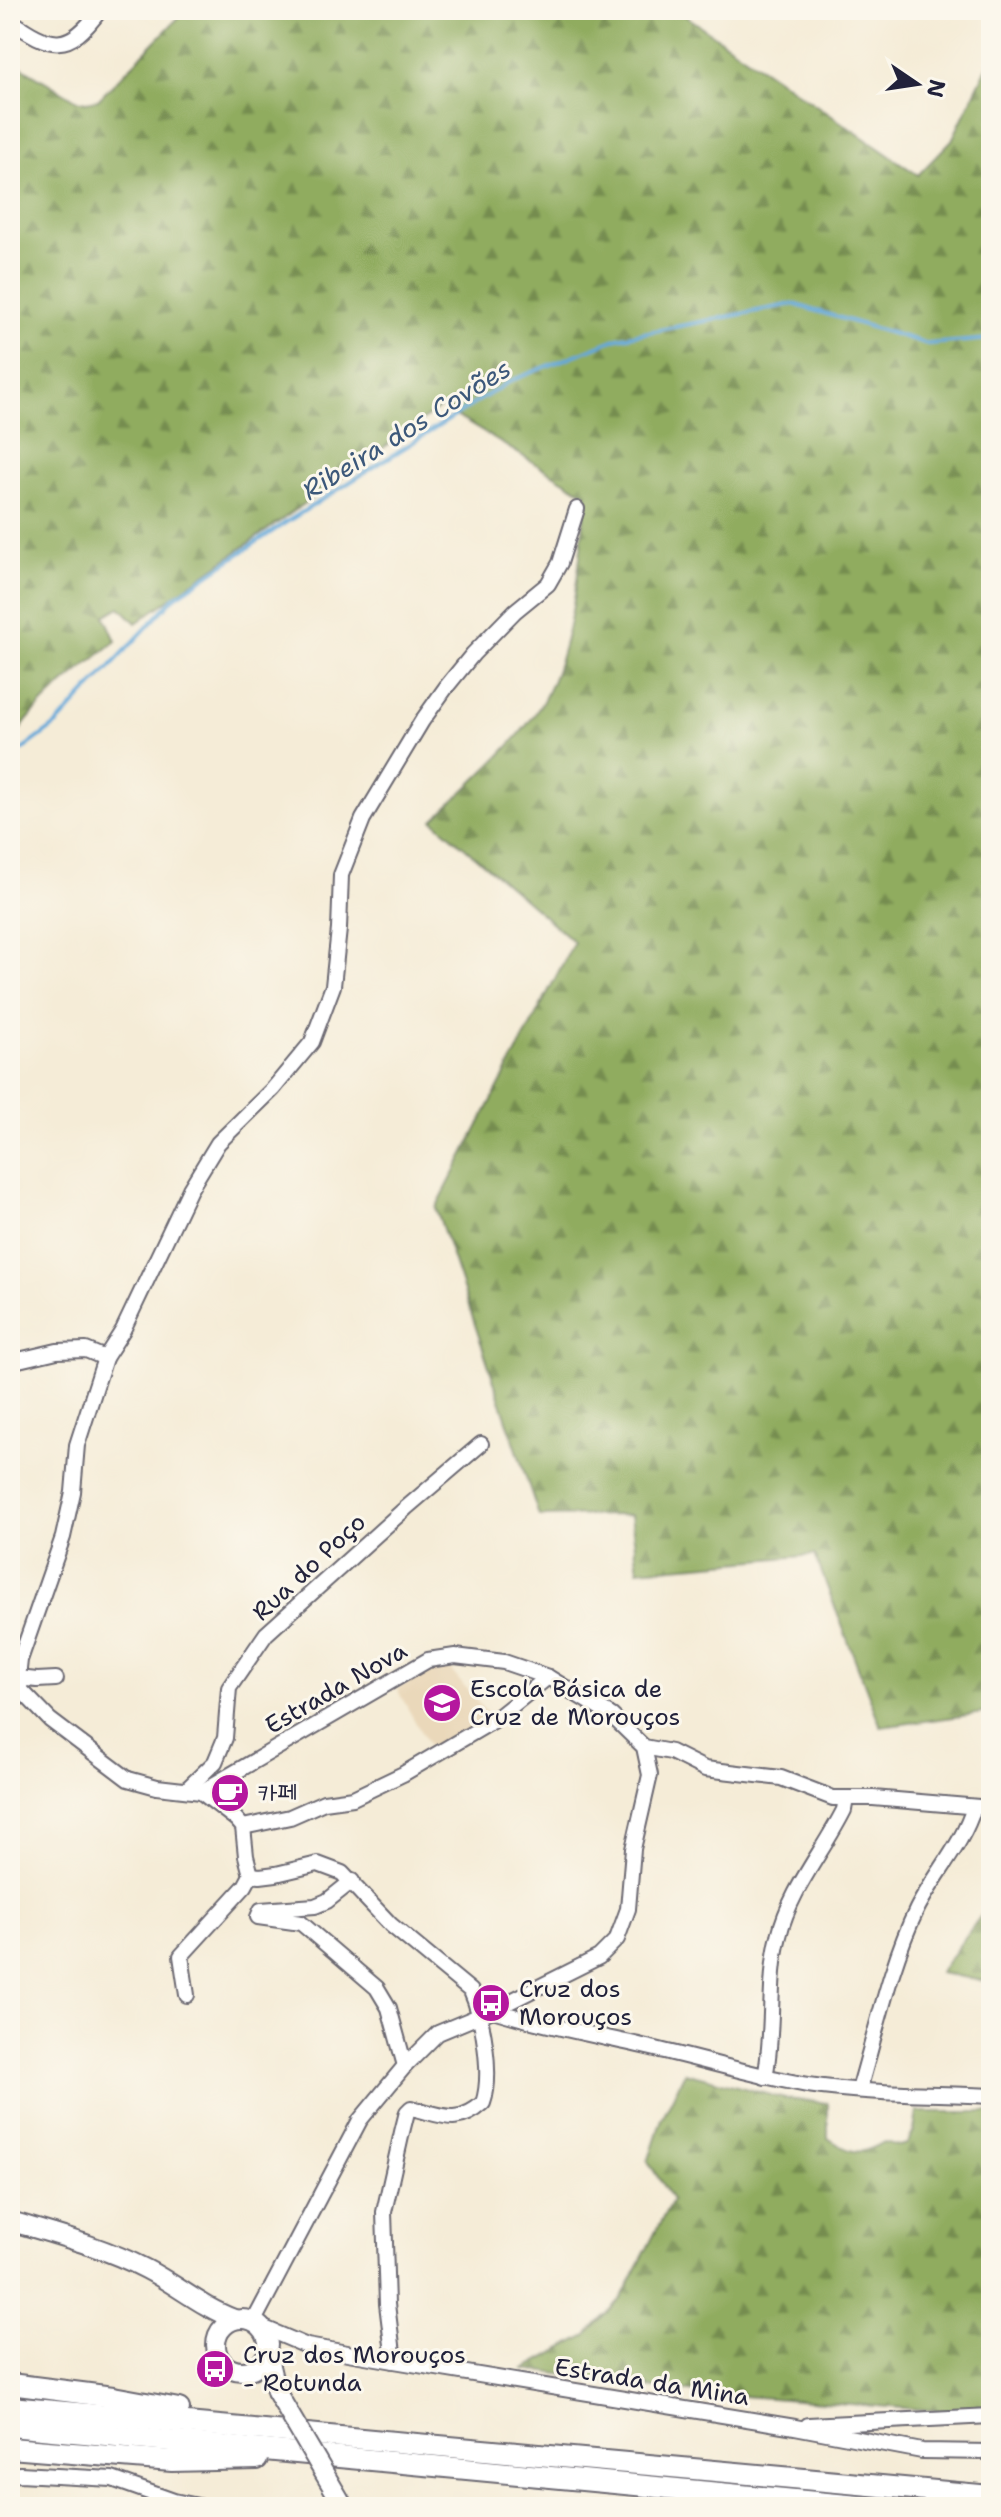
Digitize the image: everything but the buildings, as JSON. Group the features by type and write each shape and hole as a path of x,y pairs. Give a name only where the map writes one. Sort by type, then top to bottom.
{"highway":[{"path":"10,2384 113,2397 281,2431"},
{"path":"10,2407 991,2496"},
{"path":"10,2426 869,2507"},
{"path":"10,2448 172,2461 233,2461 305,2455"}],"main road":[{"path":"10,2221 91,2244 150,2271 200,2303 234,2319"},
{"path":"200,2303 217,2335 216,2351 225,2366 241,2371 250,2370 257,2367 267,2353"},
{"path":"217,2335 234,2319 241,2318 258,2324 268,2343 267,2353 276,2391 344,2507"},
{"path":"250,2370 276,2391"}],"street":[{"path":"10,20 47,42 62,43 76,38 100,10"},
{"path":"16,1686 30,1627 63,1537 73,1492 77,1445 105,1358 123,1330 190,1189 218,1143 273,1089 312,1042 333,986 341,875 363,819 422,721 447,686 515,611 548,584 560,563 577,509"},
{"path":"10,1362 57,1351 86,1350 105,1358"},
{"name":"Rua do Poço","path":"194,1791 215,1762 225,1738 229,1688 266,1634 481,1444"},
{"name":"Estrada Nova","path":"194,1791 428,1660 455,1656 504,1662 548,1677 612,1716 644,1747"},
{"path":"243,1827 290,1817 324,1802 353,1798 403,1774 493,1721 548,1677"},
{"path":"16,1686 56,1679"},
{"path":"16,1686 50,1720 128,1779 157,1787 194,1791 243,1827 251,1875 245,1886 181,1956 187,1995"},
{"path":"258,2324 360,2120 405,2066 438,2033 599,1957 617,1939 628,1909 633,1849 650,1775 644,1747 671,1752 705,1769 781,1778 822,1795 991,1808"},
{"path":"765,2077 774,1958 779,1935 795,1896 844,1810 846,1798"},
{"path":"859,2090 905,1937 918,1907 965,1829 974,1807"},
{"path":"251,1875 276,1874 318,1864 342,1873 391,1925 471,1991 486,2012 487,2073 483,2103 473,2112 456,2118 442,2118 411,2108 407,2112 384,2212 387,2304 394,2361"},
{"path":"352,1881 327,1901 315,1906 261,1910 258,1917 301,1923 377,1988 389,2008 405,2066"},
{"path":"486,2012 809,2085 991,2096"},
{"name":"Estrada da Mina","path":"258,2324 307,2346 922,2451 991,2452"},
{"name":"Estrada da Mina","path":"267,2353 307,2346"},
{"path":"795,2427 991,2416"},
{"path":"10,2475 112,2479 174,2501 203,2507"}],"shaded area":[{"name":"Escola Básica de Cruz de Morouços","path":"447,1666 491,1718 432,1752 397,1689 432,1669 440,1672"}],"green space":[{"path":"186,10 677,10 918,175 952,140 991,59 991,1712 881,1727 815,1555 638,1570 631,1515 539,1516 436,1208 574,942 433,820 513,742 548,692 566,638 572,608 586,494 441,407 136,623 120,607 105,616 116,641 45,701 10,744 10,60 76,100 98,100"},
{"path":"991,1902 991,1982 939,1973"},
{"path":"685,2072 785,2099 828,2103 828,2138 855,2151 868,2150 884,2142 900,2146 907,2144 914,2131 917,2112 991,2112 991,2412 675,2391 525,2369 587,2335 621,2299 672,2200 648,2161 662,2119"}],"waterway":[{"name":"Ribeira dos Covões","path":"10,759 57,724 175,597 285,523 510,381 618,338 793,304 928,344 991,339"}],"place":[{"name":"Escola Básica de Cruz de Morouços","path":"442,1703"},
{"name":"카페","path":"230,1793"},
{"name":"Cruz dos Morouços","path":"491,2003"},
{"name":"Cruz dos Morouços - Rotunda","path":"215,2369"}]}
